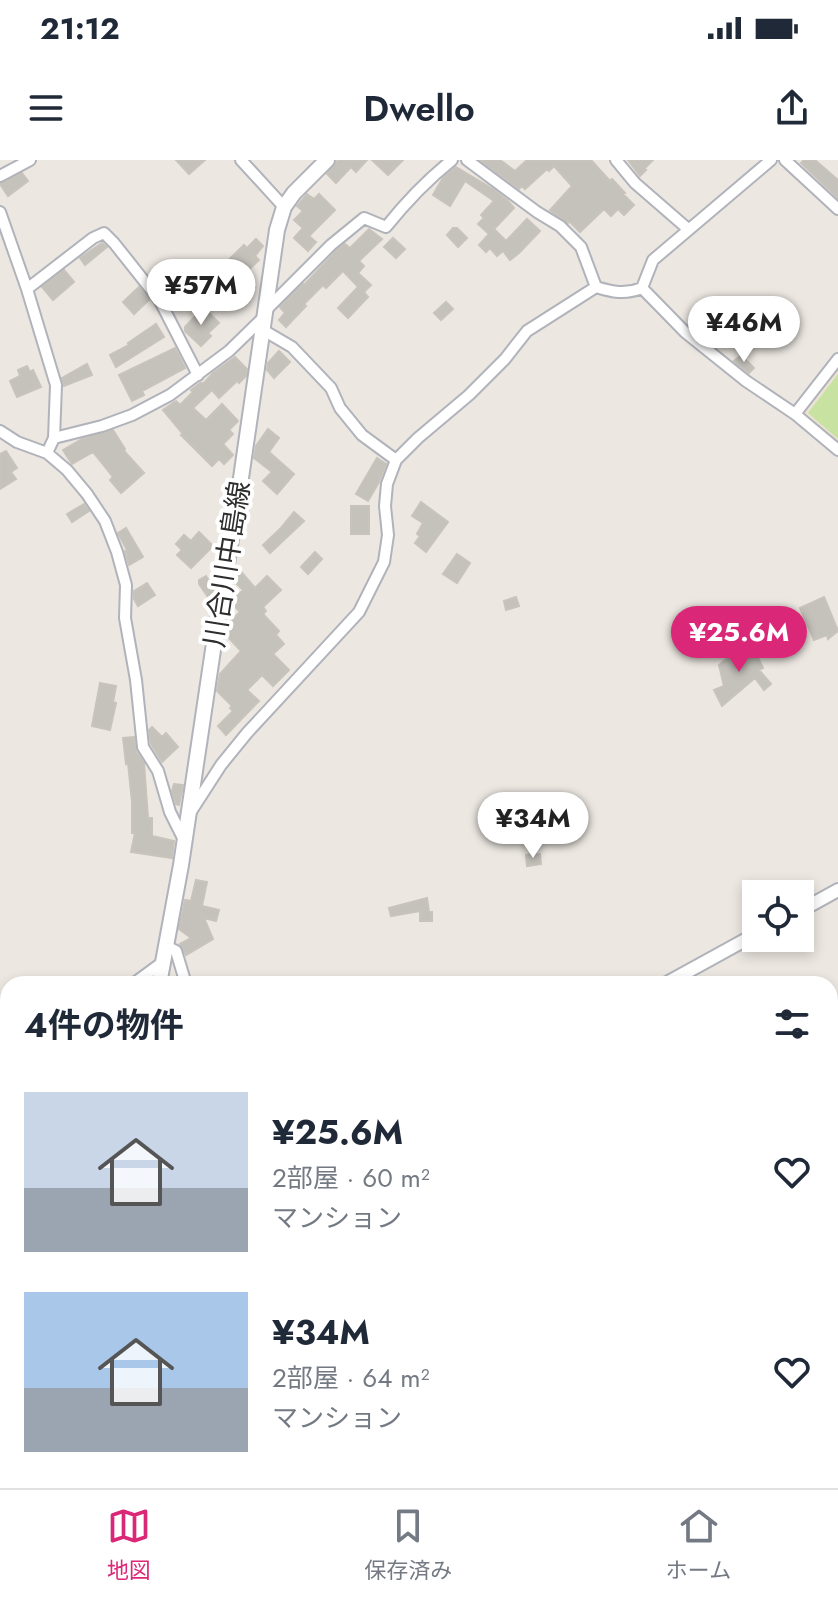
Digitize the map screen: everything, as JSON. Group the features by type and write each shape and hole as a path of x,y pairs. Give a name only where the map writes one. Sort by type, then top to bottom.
{"main road":[{"name":"川合川中島線","path":"160,976 277,230 284,207 294,193 327,160"}],"street":[{"path":"0,176 30,160"},
{"path":"241,160 284,207"},
{"path":"54,438 132,415 170,395 229,351 265,319 331,245 364,218 386,227 408,199 452,160"},
{"path":"467,160 560,226 581,247 596,287"},
{"path":"616,160 635,183 688,229"},
{"path":"187,819 221,765 247,733 359,612 384,562 388,535 385,506 387,484 396,460 469,395 505,359 527,331 596,287 616,293 642,288 653,260 771,160"},
{"path":"785,160 838,209"},
{"path":"0,212 56,385 54,438 47,453"},
{"path":"27,289 93,238 104,233 160,301 198,375"},
{"path":"642,288 685,332 838,450"},
{"path":"265,319 331,388 340,408 362,435 396,460"},
{"path":"795,414 838,359"},
{"path":"0,431 17,442 47,453 67,470 105,521 126,585 125,618 143,747 158,771 170,812 184,840"},
{"path":"814,903 838,890"},
{"path":"680,976 742,942"},
{"path":"166,946 176,951 184,976"},
{"path":"144,976 163,962"}],"shaded area":[{"path":"838,367 838,442 803,412"}],"green space":[{"path":"838,374 838,439 808,413"}],"building":[{"path":"176,160 205,160 189,174"},
{"path":"338,160 367,160 356,172 351,167 336,183 327,174"},
{"path":"372,160 403,160 388,175"},
{"path":"480,160 500,160 515,171 527,160 591,160 634,205 624,215 618,209 611,216 604,209 580,232 550,210 572,186 554,166 525,189 522,186 519,189"},
{"path":"628,160 653,160 640,176"},
{"path":"815,160 838,180 838,198 801,163"},
{"path":"456,167 493,189 514,208 494,229 506,241 527,219 540,231 510,260 503,251 497,256 490,248 486,252 479,245 489,234 478,224 484,218 481,215 494,201 465,181 450,206 433,195 443,178"},
{"path":"22,173 28,181 8,196 0,184"},
{"path":"307,194 314,199 319,194 335,210 309,236 316,242 308,251 294,238 303,228 294,220 303,211 297,206"},
{"path":"453,228 467,238 458,247 447,235"},
{"path":"369,229 382,239 359,261 364,266 358,273 371,285 364,292 368,297 348,318 338,308 358,287 363,292 343,271 326,288 323,285 286,327 279,320 285,313 280,307 336,251 345,244 350,248"},
{"path":"393,238 405,249 396,258 384,247"},
{"path":"256,239 263,246 255,256 259,260 244,274 255,287 245,297 219,269 244,245 247,248"},
{"path":"102,243 107,247 85,265 80,258"},
{"path":"64,270 74,282 53,300 42,287"},
{"path":"139,287 149,300 134,314 123,302"},
{"path":"446,302 453,309 441,320 434,313"},
{"path":"206,310 219,323 208,333 211,336 201,346 185,331 185,327 197,314 200,316"},
{"path":"156,324 164,337 116,367 110,355"},
{"path":"175,348 185,368 142,391 144,395 132,401 119,375"},
{"path":"279,351 290,362 274,378 267,370 268,363"},
{"path":"741,355 754,368 749,373 734,361"},
{"path":"235,357 247,369 246,376 219,398 212,390 193,408 206,420 222,404 238,421 229,430 233,434 223,444 233,455 224,464 219,459 212,466 181,435 163,410 176,401 180,405 193,392 191,390"},
{"path":"87,364 92,375 64,386 62,378"},
{"path":"27,366 30,372 33,370 41,387 17,397 10,381 20,376 18,370"},
{"path":"268,429 279,438 269,452 294,474 277,494 263,481 272,472 254,458 256,446"},
{"path":"113,430 124,451 144,473 121,493 110,480 113,477 93,452 72,464 63,450 82,439"},
{"path":"6,451 17,468 11,472 16,479 0,489 0,454"},
{"path":"377,458 386,464 368,501 356,494"},
{"path":"421,502 448,522 426,552 415,543 423,523 412,516"},
{"path":"84,504 89,511 72,522 67,514"},
{"path":"351,506 369,506 369,534 351,534"},
{"path":"294,512 304,521 270,553 263,545"},
{"path":"126,528 143,557 129,565 127,550 118,533"},
{"path":"199,532 213,546 191,568 177,555 182,550 176,544 184,535 191,541"},
{"path":"315,552 322,559 308,574 301,567"},
{"path":"457,554 470,563 457,583 443,574"},
{"path":"237,567 255,588 267,576 281,590 263,607 266,611 263,614 279,631 276,635 284,644 273,654 289,670 273,686 262,675 247,690 259,701 226,735 218,726 233,711 232,706 217,691 220,674 241,651 226,635 227,624 240,612 231,602 243,590 234,581"},
{"path":"206,576 213,587 212,595 208,597 199,584 199,580"},
{"path":"147,583 155,595 138,606 134,591"},
{"path":"516,597 519,606 506,610 504,601"},
{"path":"824,597 838,631 828,639 827,635 814,640 800,608"},
{"path":"744,644 750,658 756,654 763,668 759,670 771,684 764,690 755,678 722,706 714,690 724,686 719,665"},
{"path":"100,683 116,686 110,730 92,726"},
{"path":"152,727 162,737 166,733 178,747 162,762 151,744 149,730"},
{"path":"134,737 136,751 144,763 152,836 174,841 172,858 131,852 135,833 132,833 132,802 123,738"},
{"path":"174,784 183,785 179,805 172,791"},
{"path":"540,854 541,864 527,866 526,855"},
{"path":"196,880 207,882 202,906 219,910 216,921 204,918 213,939 186,955 180,944 191,938 179,929 185,900 191,901"},
{"path":"427,898 432,921 420,921 420,911 391,916 389,908"}]}
